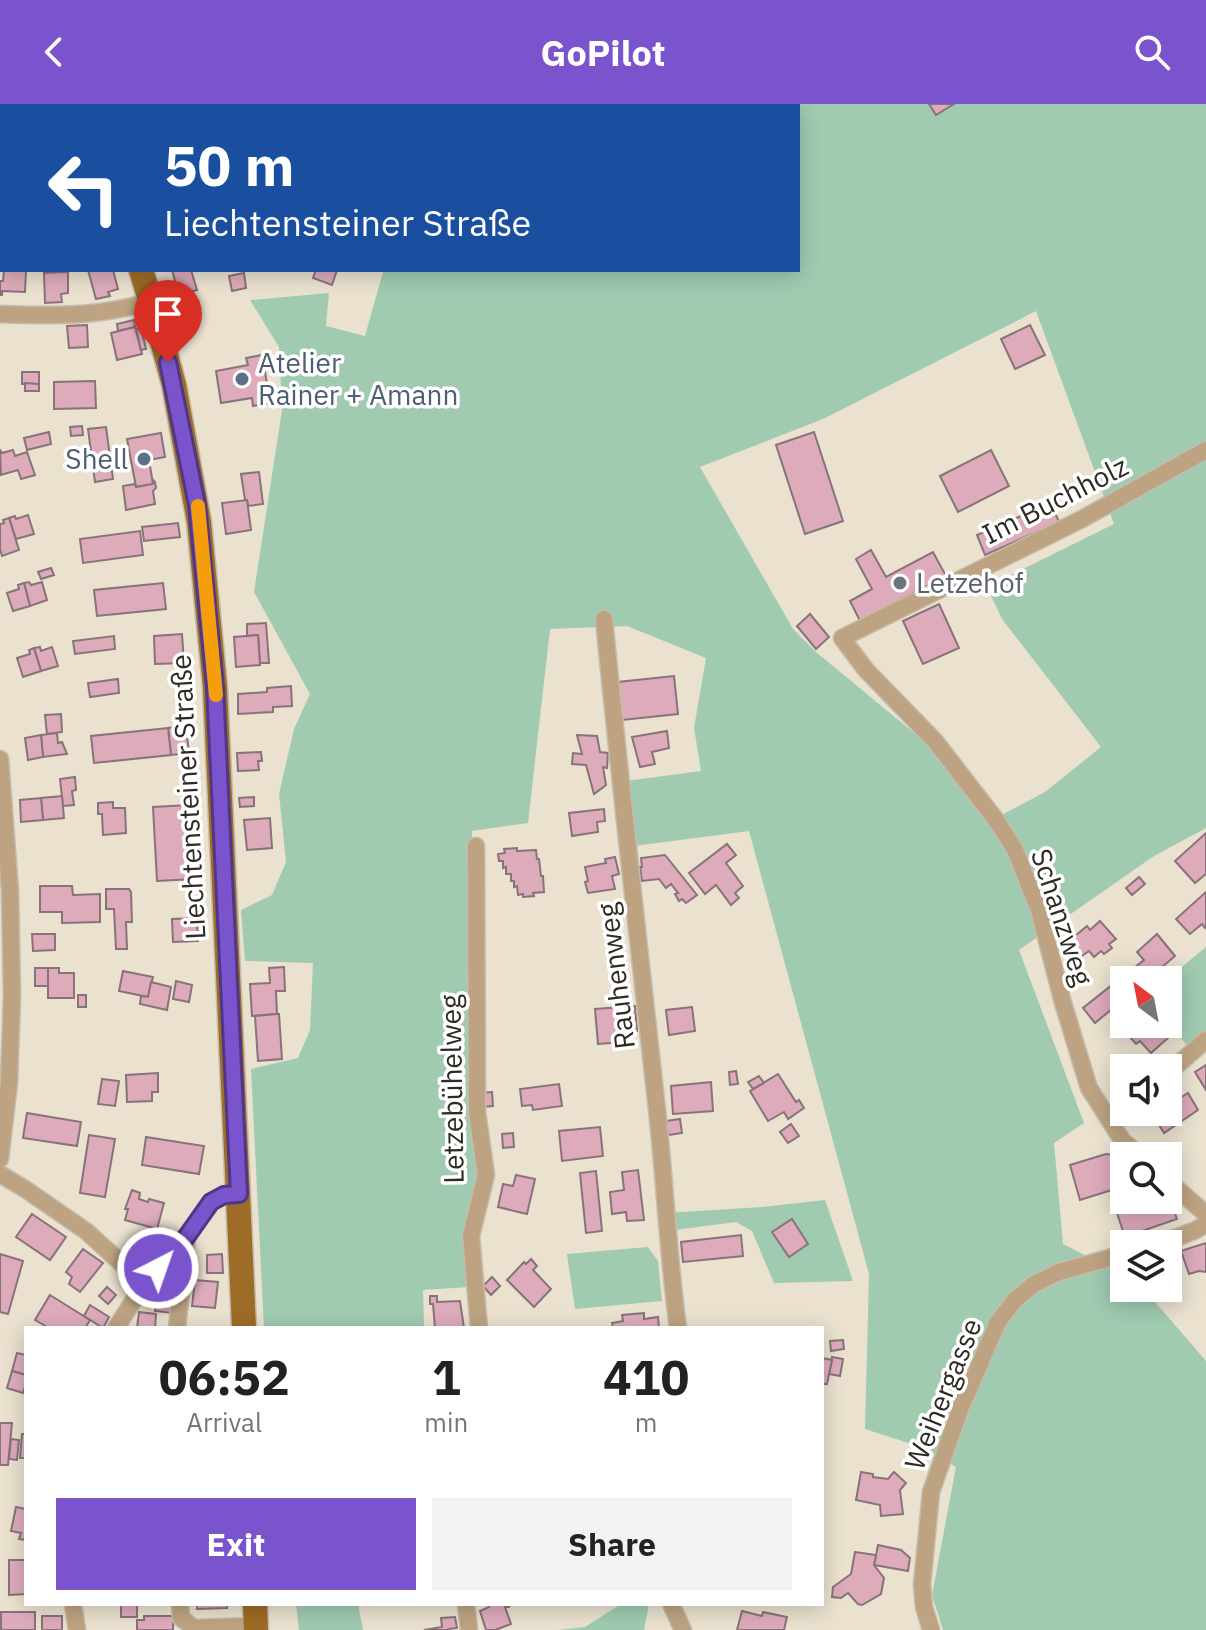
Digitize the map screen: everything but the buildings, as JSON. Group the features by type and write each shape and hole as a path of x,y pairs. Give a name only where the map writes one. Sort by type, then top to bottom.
{"main road":[{"name":"Liechtensteiner Straße","path":"142,272 174,385 199,516 215,687 244,1326"}],"street":[{"path":"0,314 27,316 99,312 150,301"},
{"name":"Im Buchholz","path":"842,638 1082,519 1206,450"},
{"name":"Rauhenweg","path":"604,619 678,1326"},
{"name":"Schanzweg","path":"842,638 866,670 935,741 996,820 1015,850 1039,910 1089,1088 1110,1123"},
{"path":"0,759 10,891 12,995 9,1083 0,1159"},
{"name":"Letzebühelweg","path":"476,846 477,1112 486,1175 471,1236 479,1326"},
{"path":"1182,1061 1206,1040"},
{"name":"Schanzweg","path":"1112,1126 1124,1142"},
{"path":"0,1174 86,1231 144,1284"},
{"path":"1182,1193 1206,1214"},
{"path":"117,1326 144,1284 187,1236 211,1202 224,1195 239,1194"},
{"path":"1182,1235 1206,1224"},
{"path":"177,1326 187,1236"},
{"name":"Weihergasse","path":"931,1630 922,1585 931,1492 961,1407 998,1322 1014,1301 1034,1284 1059,1272 1110,1258"},
{"path":"73,1606 77,1630"},
{"path":"180,1606 181,1618 194,1628 256,1620"},
{"path":"466,1606 469,1630"},
{"path":"672,1606 683,1630"}],"green space":[{"path":"800,104 1206,104 1206,828 1154,856 1019,950 1084,1123 1054,1143 1063,1244 1110,1268 1110,1302 1155,1302 1206,1361 1206,1630 943,1630 932,1595 956,1467 927,1449 865,1429 869,1274 749,831 634,846 626,781 701,771 694,728 706,658 627,626 550,629 528,823 472,831 470,880 478,1172 465,1234 469,1287 423,1290 424,1326 264,1326 251,1069 298,1058 310,1030 313,963 245,961 241,910 272,895 286,862 279,794 294,729 310,694 254,592 282,410 279,347 250,300 329,293 326,326 365,336 383,272 800,272","holes":["1036,311 1114,524 987,587 1002,619 1101,747 1045,792 996,818 931,747 816,652 793,629 700,467 823,419"]},
{"path":"1206,947 1206,1035 1189,1047 1180,1038 1182,967"},
{"path":"825,1200 853,1281 774,1283 752,1231 736,1222 667,1231 665,1213"},
{"path":"648,1247 658,1261 662,1301 575,1309 567,1254"},
{"path":"296,1606 358,1606 363,1630 299,1630"},
{"path":"618,1606 649,1606 644,1630 559,1630 585,1627"}],"slow traffic":[{"path":"198,506 216,695"}],"place":[{"name":"Atelier Rainer + Amann","path":"242,379"},
{"name":"Shell","path":"144,459"},
{"name":"Letzehof","path":"900,583"}],"route":[{"path":"158,1268 187,1236 211,1202 224,1195 239,1194 215,687 197,505 168,362"}]}
